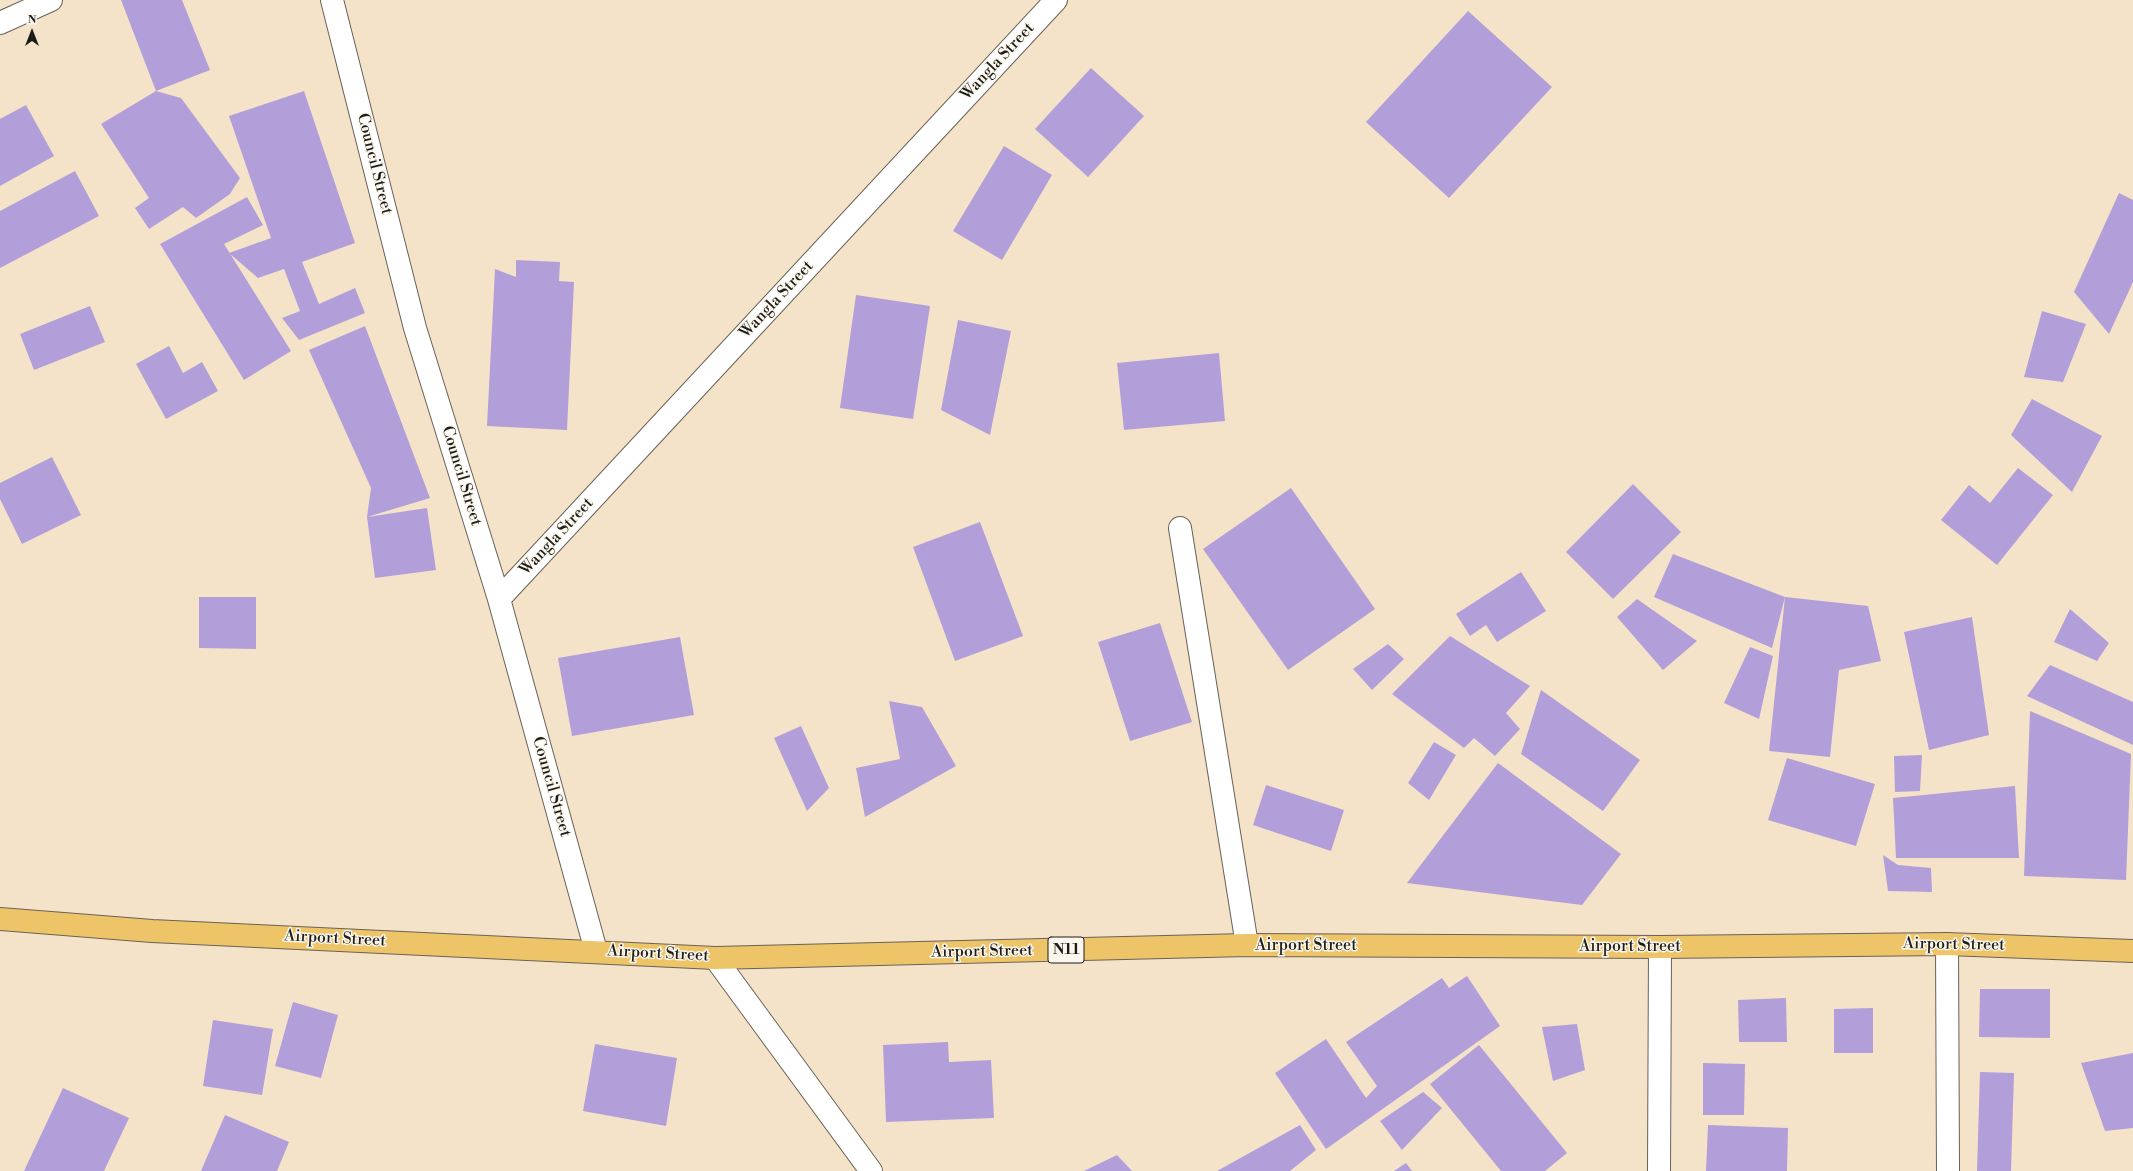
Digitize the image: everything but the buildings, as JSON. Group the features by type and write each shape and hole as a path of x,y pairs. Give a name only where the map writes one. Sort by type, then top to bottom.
{"highway":[{"name":"Airport Street","path":"0,919 152,931 596,951 715,958 1247,945 1660,947 1948,944 2133,951"}],"street":[{"path":"0,23 51,0"},
{"name":"Council Street","path":"332,0 415,328 499,599 596,951"},
{"name":"Wangla Street","path":"499,599 1056,0"},
{"path":"1180,528 1247,945"},
{"path":"1948,944 1948,1171"},
{"path":"1658,1171 1660,947"},
{"path":"715,958 871,1171"}]}
